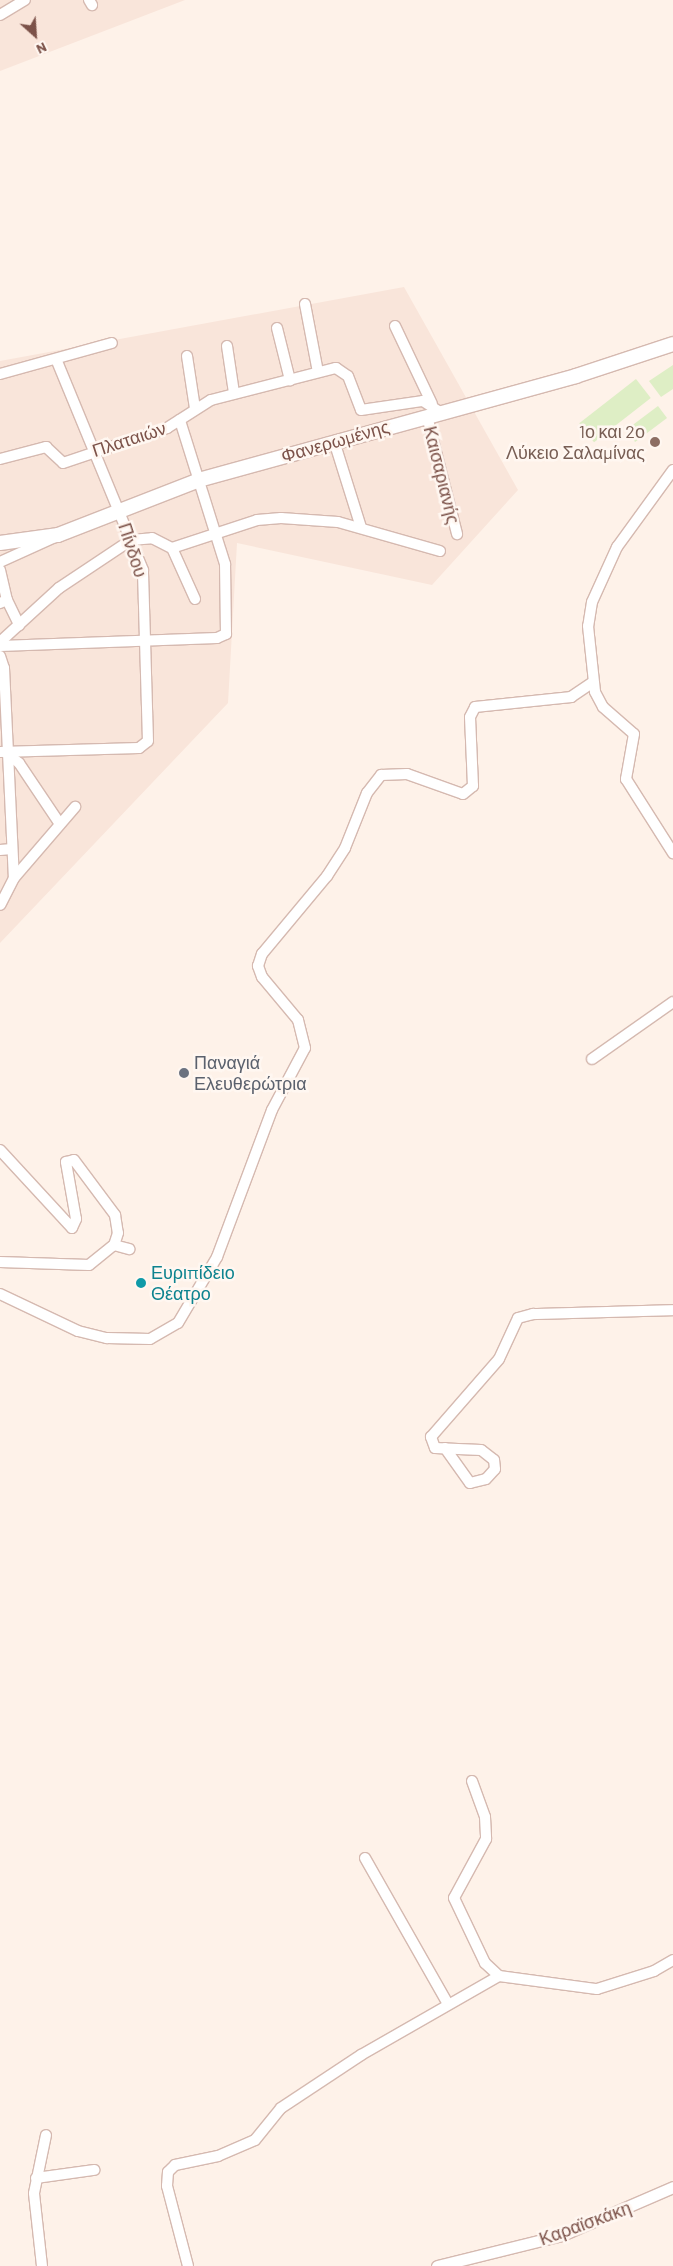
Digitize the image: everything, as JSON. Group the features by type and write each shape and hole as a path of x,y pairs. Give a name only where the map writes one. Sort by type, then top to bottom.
{"main road":[{"name":"Φανερωμένης","path":"0,542 58,535 119,508 199,480 433,411 593,371 673,344"}],"street":[{"path":"0,15 25,0"},
{"path":"305,304 318,372"},
{"name":"Καισαριανής","path":"395,326 433,411 457,534"},
{"path":"277,328 290,380"},
{"path":"0,374 57,361 112,343"},
{"path":"227,346 234,394"},
{"path":"187,356 195,408"},
{"name":"Πίνδου","path":"2,752 139,748 148,742 148,642 143,570 57,361"},
{"name":"Πλαταιών","path":"0,459 46,447 63,463 180,420 195,408 234,394 318,372 344,370 361,410 423,401 433,411"},
{"path":"0,646 148,642 217,638 226,634 226,572 216,533 180,420"},
{"path":"334,441 361,527"},
{"path":"673,470 627,530 595,593 588,626 592,683 603,707 634,734 626,779 673,853"},
{"path":"172,548 216,533 281,518 361,527 440,551"},
{"path":"0,562 40,547 58,535"},
{"path":"0,642 59,588 131,540 152,538 172,548 195,599"},
{"path":"0,570 4,601 19,624"},
{"path":"0,656 4,668 2,752 14,878"},
{"path":"0,1294 78,1332 107,1338 150,1339 178,1323 217,1256 272,1110 305,1048 298,1020 260,971 266,948 331,870 367,793 382,775 407,774 463,794 473,786 470,717 475,707 572,697 592,683"},
{"path":"2,752 19,763 60,824"},
{"path":"0,905 14,878 75,807"},
{"path":"0,850 12,849"},
{"path":"592,1059 673,1002"},
{"path":"0,1150 72,1228 77,1223 66,1162 74,1160 115,1215 118,1233 114,1246 89,1265 0,1262"},
{"path":"114,1246 129,1249"},
{"path":"445,1448 470,1483 486,1479 495,1469 494,1460 481,1450 445,1448 434,1448 431,1437 499,1360 518,1318 533,1314 673,1310"},
{"path":"472,1781 485,1818 486,1840 454,1898 485,1963 499,1976 597,1989 654,1971 673,1960"},
{"path":"364,1858 448,2004"},
{"path":"188,2266 168,2172 175,2165 218,2156 255,2140 281,2108 448,2004 499,1976"},
{"path":"42,2266 34,2209 36,2178 46,2135"},
{"path":"36,2178 94,2170"},
{"name":"Καραϊσκάκη","path":"436,2266 562,2235 673,2187"}],"shaded area":[{"path":"0,0 185,0 0,71"},
{"path":"404,287 518,490 432,585 237,543 228,703 0,943 0,361"}],"green space":[{"path":"673,365 673,389 661,397 649,381"},
{"path":"636,379 651,398 594,442 579,423"},
{"path":"658,406 667,418 635,442 626,430"}],"place":[{"name":"1ο και 2ο Λύκειο Σαλαμίνας","path":"655,442"},
{"name":"Παναγιά Ελευθερώτρια","path":"184,1073"},
{"name":"Ευριπίδειο Θέατρο","path":"141,1283"}]}
